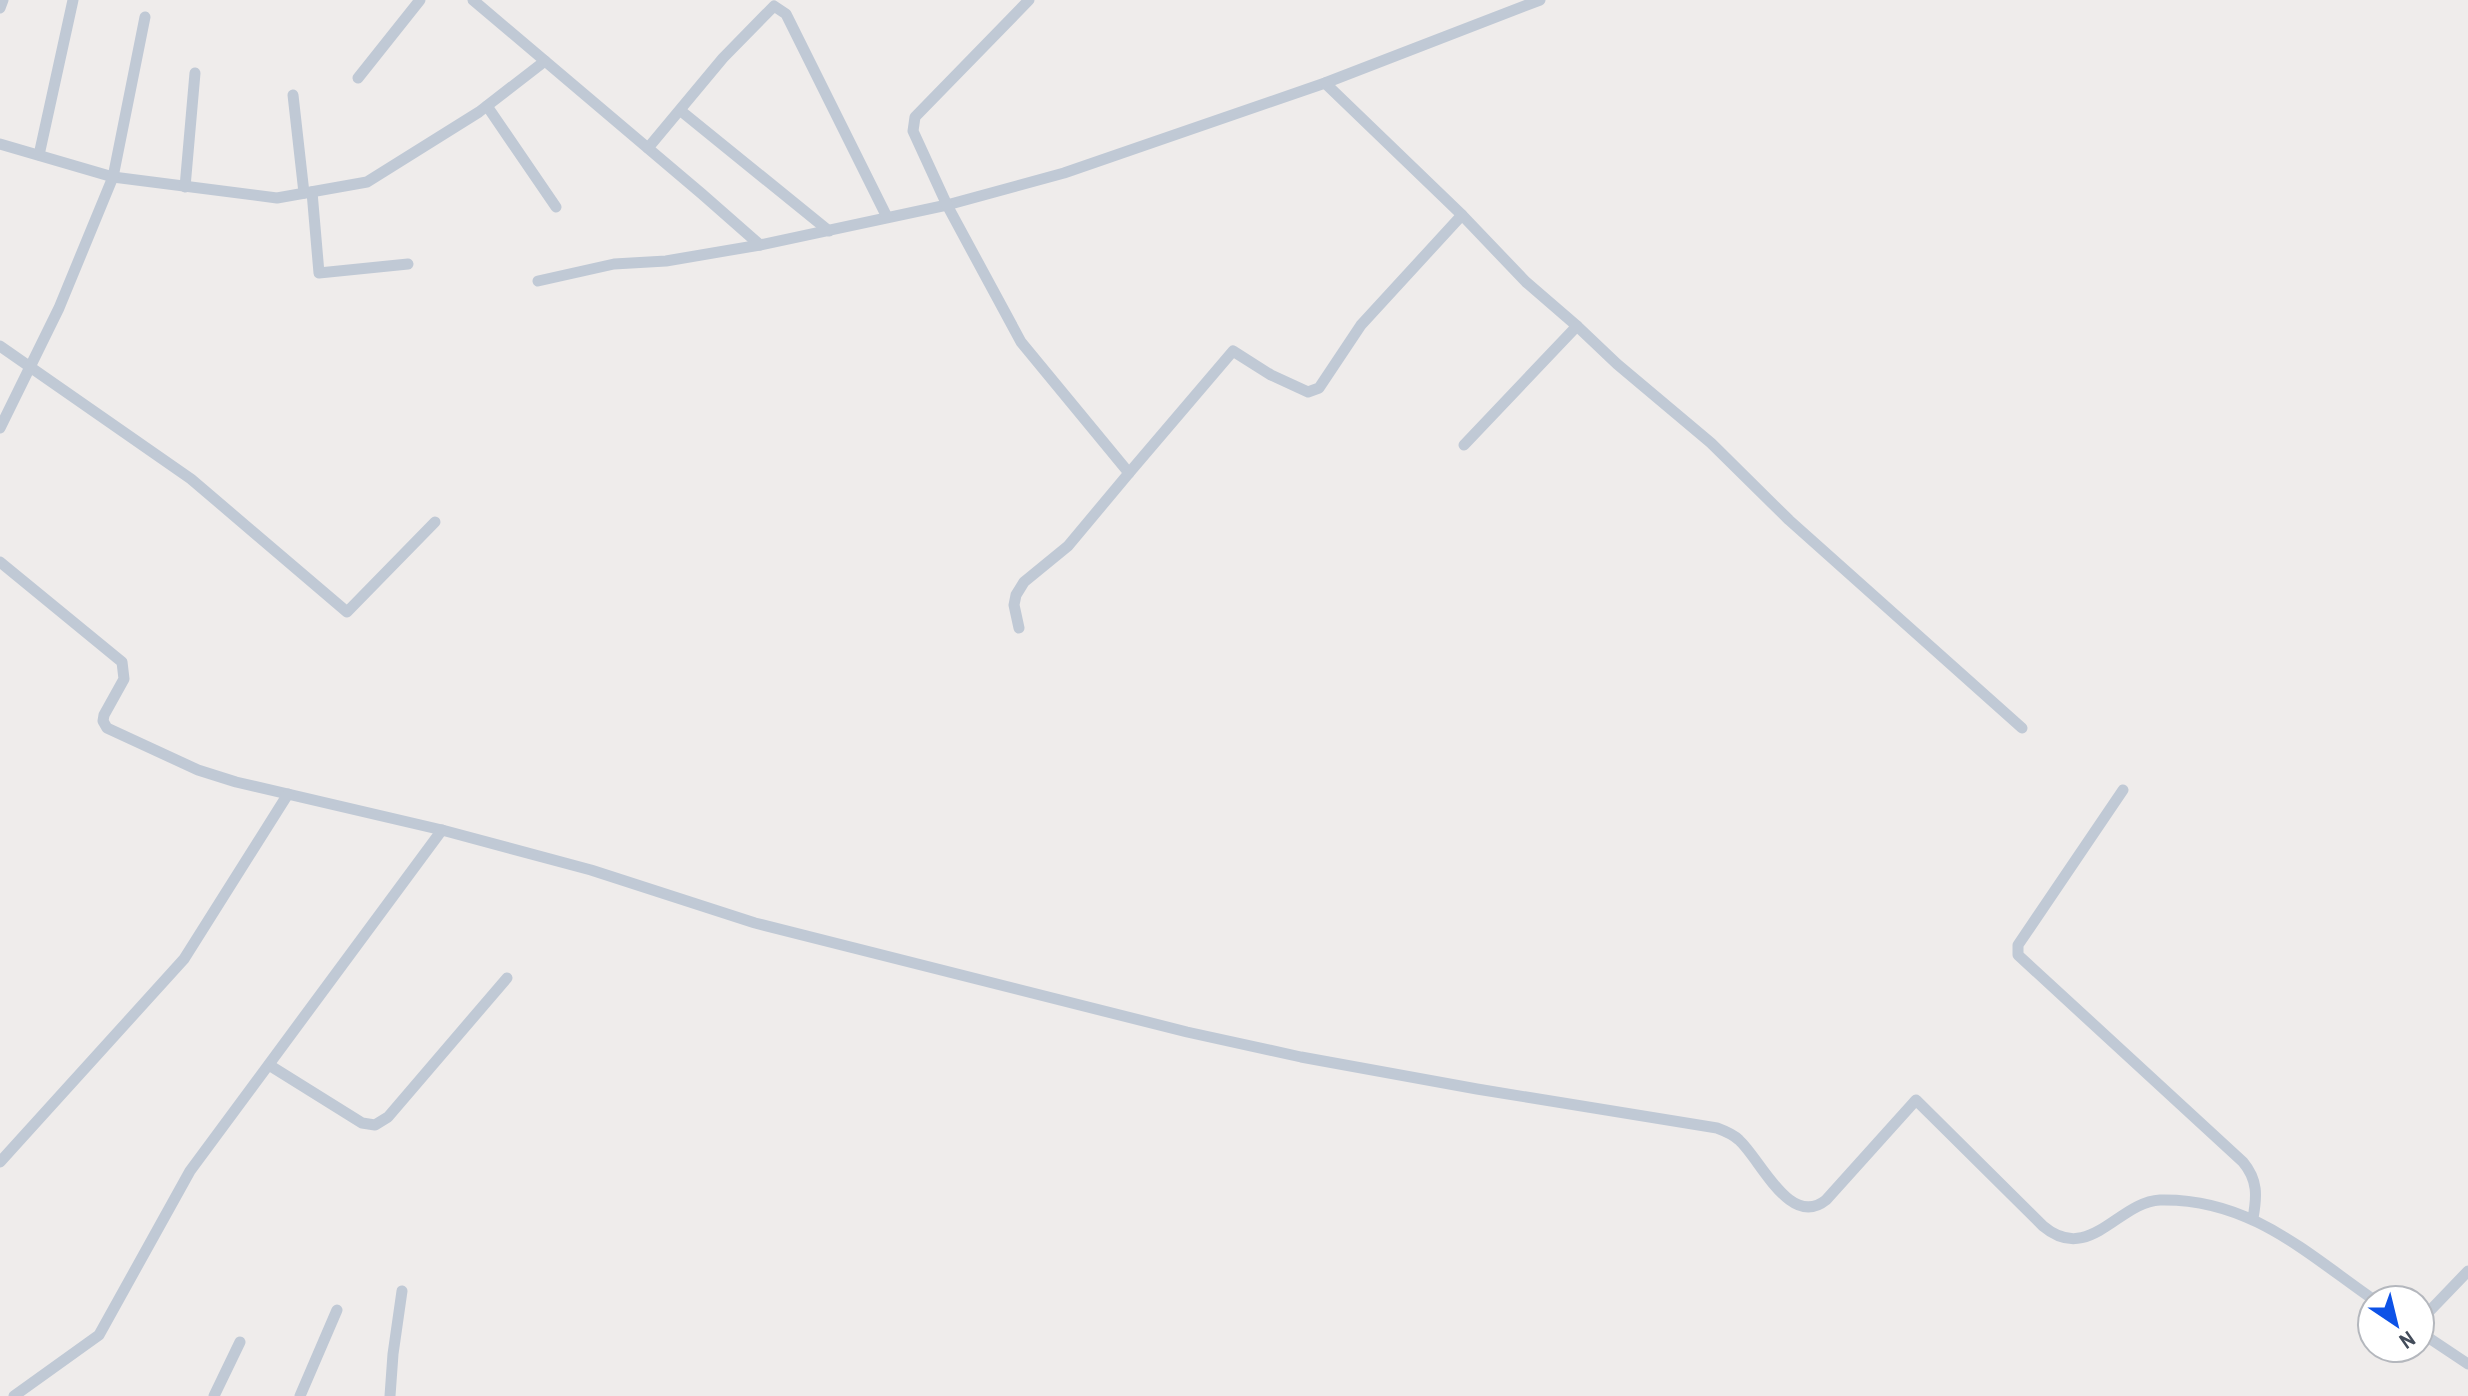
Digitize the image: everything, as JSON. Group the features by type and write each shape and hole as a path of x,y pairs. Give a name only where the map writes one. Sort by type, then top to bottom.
{"street":[{"path":"0,8 3,0"},
{"path":"39,155 73,0"},
{"path":"358,78 420,0"},
{"path":"473,0 760,245"},
{"path":"1029,0 913,120 913,131 947,205 1021,342 1129,473"},
{"path":"538,281 614,264 666,261 829,231 947,205 1064,173 1325,83 1540,0"},
{"path":"648,148 723,58 776,3 786,14 887,217"},
{"path":"0,428 31,368 113,177 145,17"},
{"path":"0,144 113,177 277,198 367,182 487,106 545,61"},
{"path":"185,187 195,73"},
{"path":"1325,83 1462,215 1526,282 1711,443 1789,520 2022,728"},
{"path":"293,95 319,273 408,264"},
{"path":"487,106 556,207"},
{"path":"681,111 829,231"},
{"path":"1019,628 1014,605 1024,582 1068,546 1233,351 1271,375 1308,392 1319,388 1361,325 1462,215"},
{"path":"1464,445 1577,326"},
{"path":"0,346 191,479 347,612 435,522"},
{"path":"0,562 122,662 125,677 104,715 107,728 198,770 591,870 755,923 1187,1032 1462,1087 1717,1128 1738,1139 1768,1177 1802,1207 1813,1207 1826,1200 1916,1100 2043,1226 2056,1235 2070,1239 2084,1237 2118,1221 2139,1206 2156,1200 2221,1207 2253,1218 2356,1288"},
{"path":"2123,790 2018,945 2017,952 2021,959 2243,1162 2256,1187 2253,1218"},
{"path":"0,1162 184,959 288,794"},
{"path":"14,1396 99,1335 190,1171 442,830"},
{"path":"269,1065 362,1123 380,1123 507,978"},
{"path":"2436,1304 2468,1271"},
{"path":"390,1396 402,1291"},
{"path":"300,1396 337,1310"},
{"path":"214,1396 240,1342"},
{"path":"2436,1343 2468,1364"}]}
